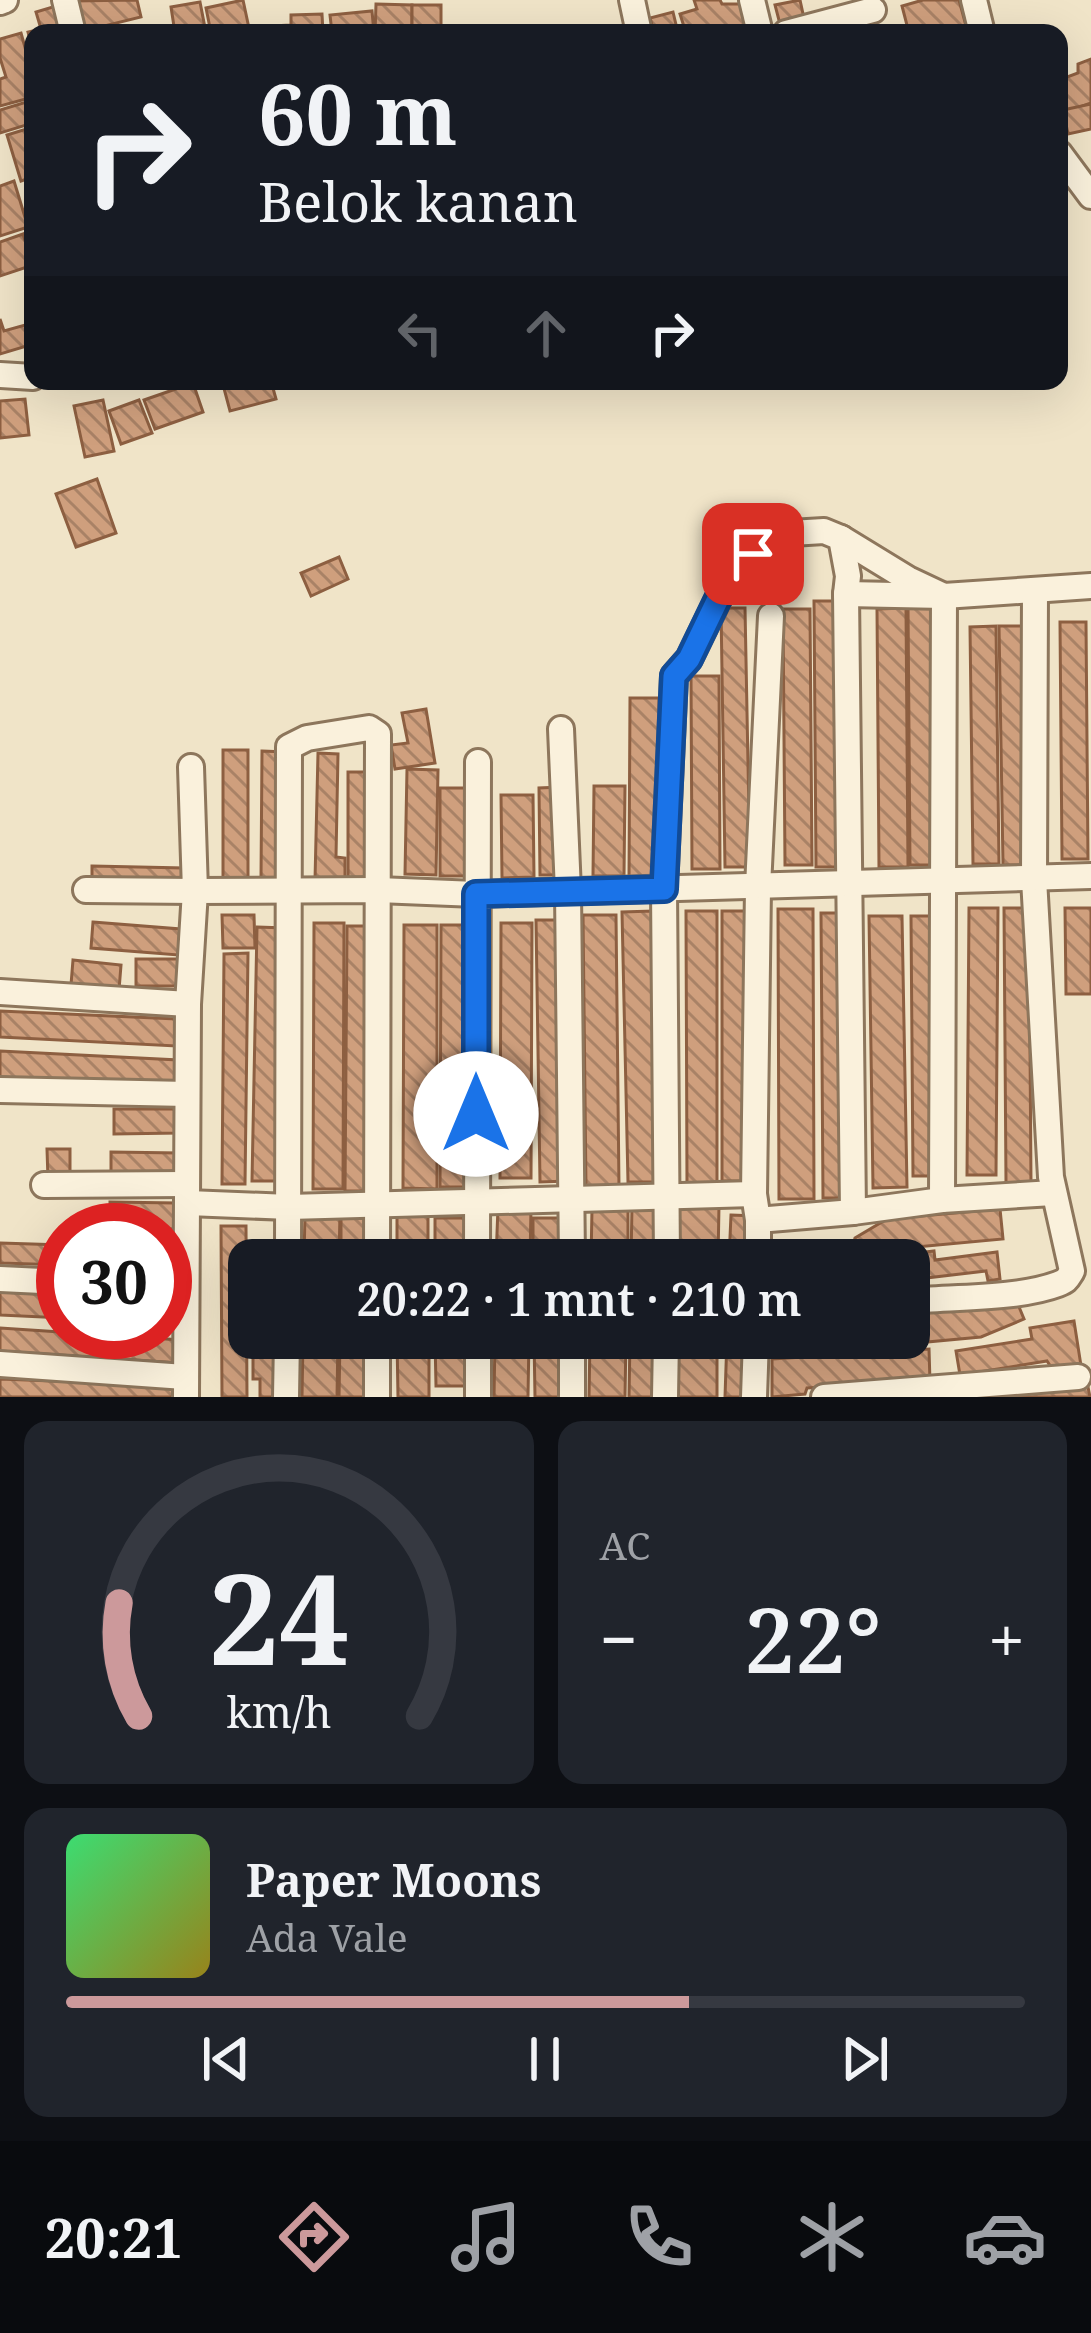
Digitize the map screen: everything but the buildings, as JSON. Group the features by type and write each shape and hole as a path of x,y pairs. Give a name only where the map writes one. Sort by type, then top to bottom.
{"street":[{"path":"828,24 874,14"},
{"path":"1068,165 1091,196"},
{"path":"667,1239 664,889 674,676 689,659 730,574 791,532 824,531 841,538 944,596"},
{"path":"841,538 848,576 853,1212"},
{"path":"846,594 944,596 1091,586"},
{"path":"930,1299 1025,1291 1061,1283 1072,1271 1053,1193 1034,879 1035,590"},
{"path":"942,1200 944,596"},
{"path":"757,1239 758,886 770,616"},
{"path":"288,1239 289,747 307,738 363,728 378,734 376,1239"},
{"path":"561,729 572,1239"},
{"path":"477,1239 478,762"},
{"path":"185,1203 195,891 191,766"},
{"path":"86,890 476,894 1091,876"},
{"path":"0,992 188,1004"},
{"path":"0,1090 187,1094"},
{"path":"44,1185 186,1193 289,1207 668,1196 853,1212 1053,1193"},
{"path":"0,1279 36,1281"},
{"path":"286,1397 287,1359"},
{"path":"376,1359 376,1397"},
{"path":"478,1359 478,1397"},
{"path":"572,1359 572,1397"},
{"path":"665,1397 666,1359"},
{"path":"754,1397 755,1359"},
{"path":"0,1364 186,1387"},
{"path":"824,1397 1078,1377"}],"route":[{"path":"476,1114 476,894 664,889 674,676 689,659 730,574 753,554"}]}
